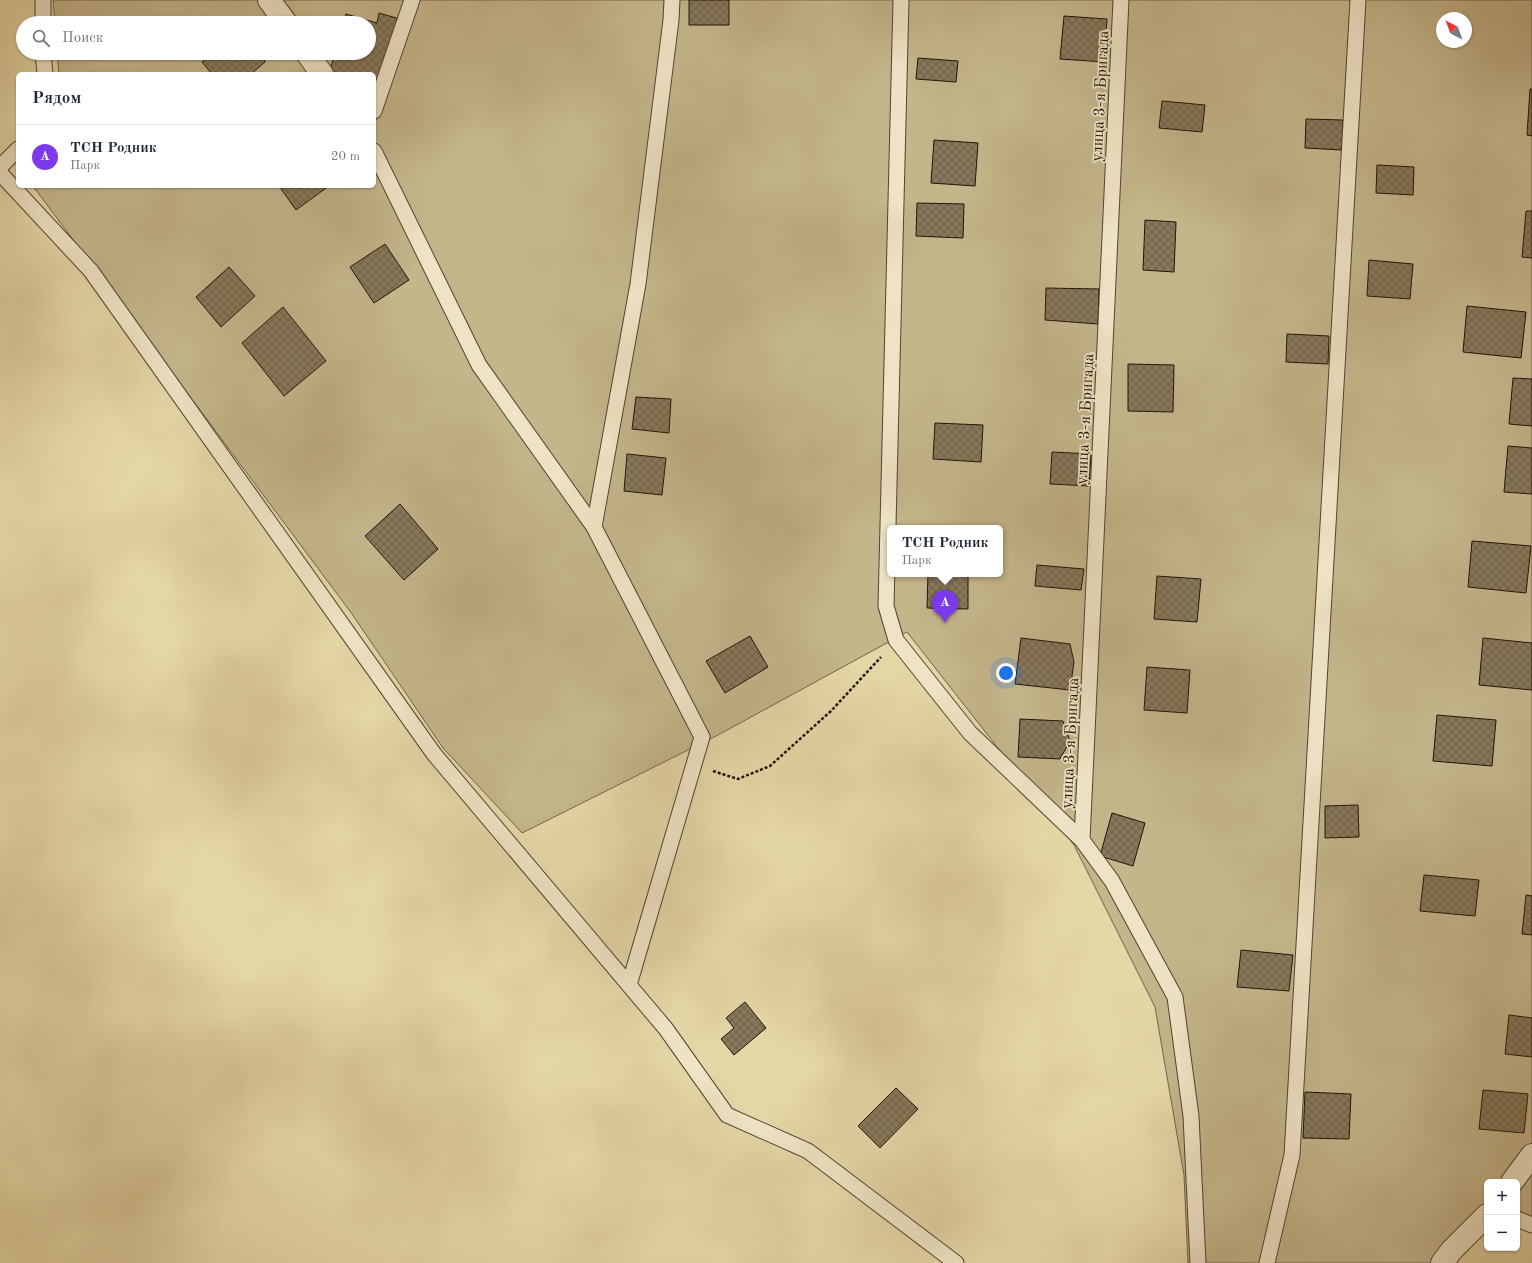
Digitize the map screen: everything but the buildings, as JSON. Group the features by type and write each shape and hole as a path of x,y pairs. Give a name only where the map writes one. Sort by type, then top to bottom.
{"street":[{"path":"269,0 281,16"},
{"path":"312,60 321,72"},
{"path":"1514,1179 1532,1155"},
{"path":"1442,1263 1452,1250 1484,1218"}],"lane":[{"path":"43,16 44,0"},
{"path":"376,105 412,0"},
{"path":"594,527 638,284 672,20 672,0"},
{"path":"888,525 901,0"},
{"name":"улица 3-я Бригада","path":"1082,840 1121,0"},
{"path":"1267,1263 1292,1155 1358,0"},
{"path":"44,60 45,72"},
{"path":"0,167 16,152"},
{"path":"376,155 479,365 594,527 702,737 629,985"},
{"path":"0,173 91,271 434,754 666,1029 727,1115 808,1151 956,1263"},
{"path":"887,566 886,606 896,640 970,733 1082,840 1112,881 1175,997 1191,1116 1198,1263"},
{"path":"1520,1220 1532,1225"}],"path":[{"path":"694,764 738,779 770,766 831,711 896,640"}],"shaded area":[{"path":"53,0 1532,0 1532,1221 1520,1217 1520,1179 1484,1179 1484,1204 1438,1263 1188,1263 1184,1175 1155,1007 1074,845 907,632 718,735 522,833 443,748 352,614 34,188 376,188 376,72 59,72 58,60 376,60 376,16 54,16"}],"place":[{"name":"ТСН Родник","path":"945,623"}]}
